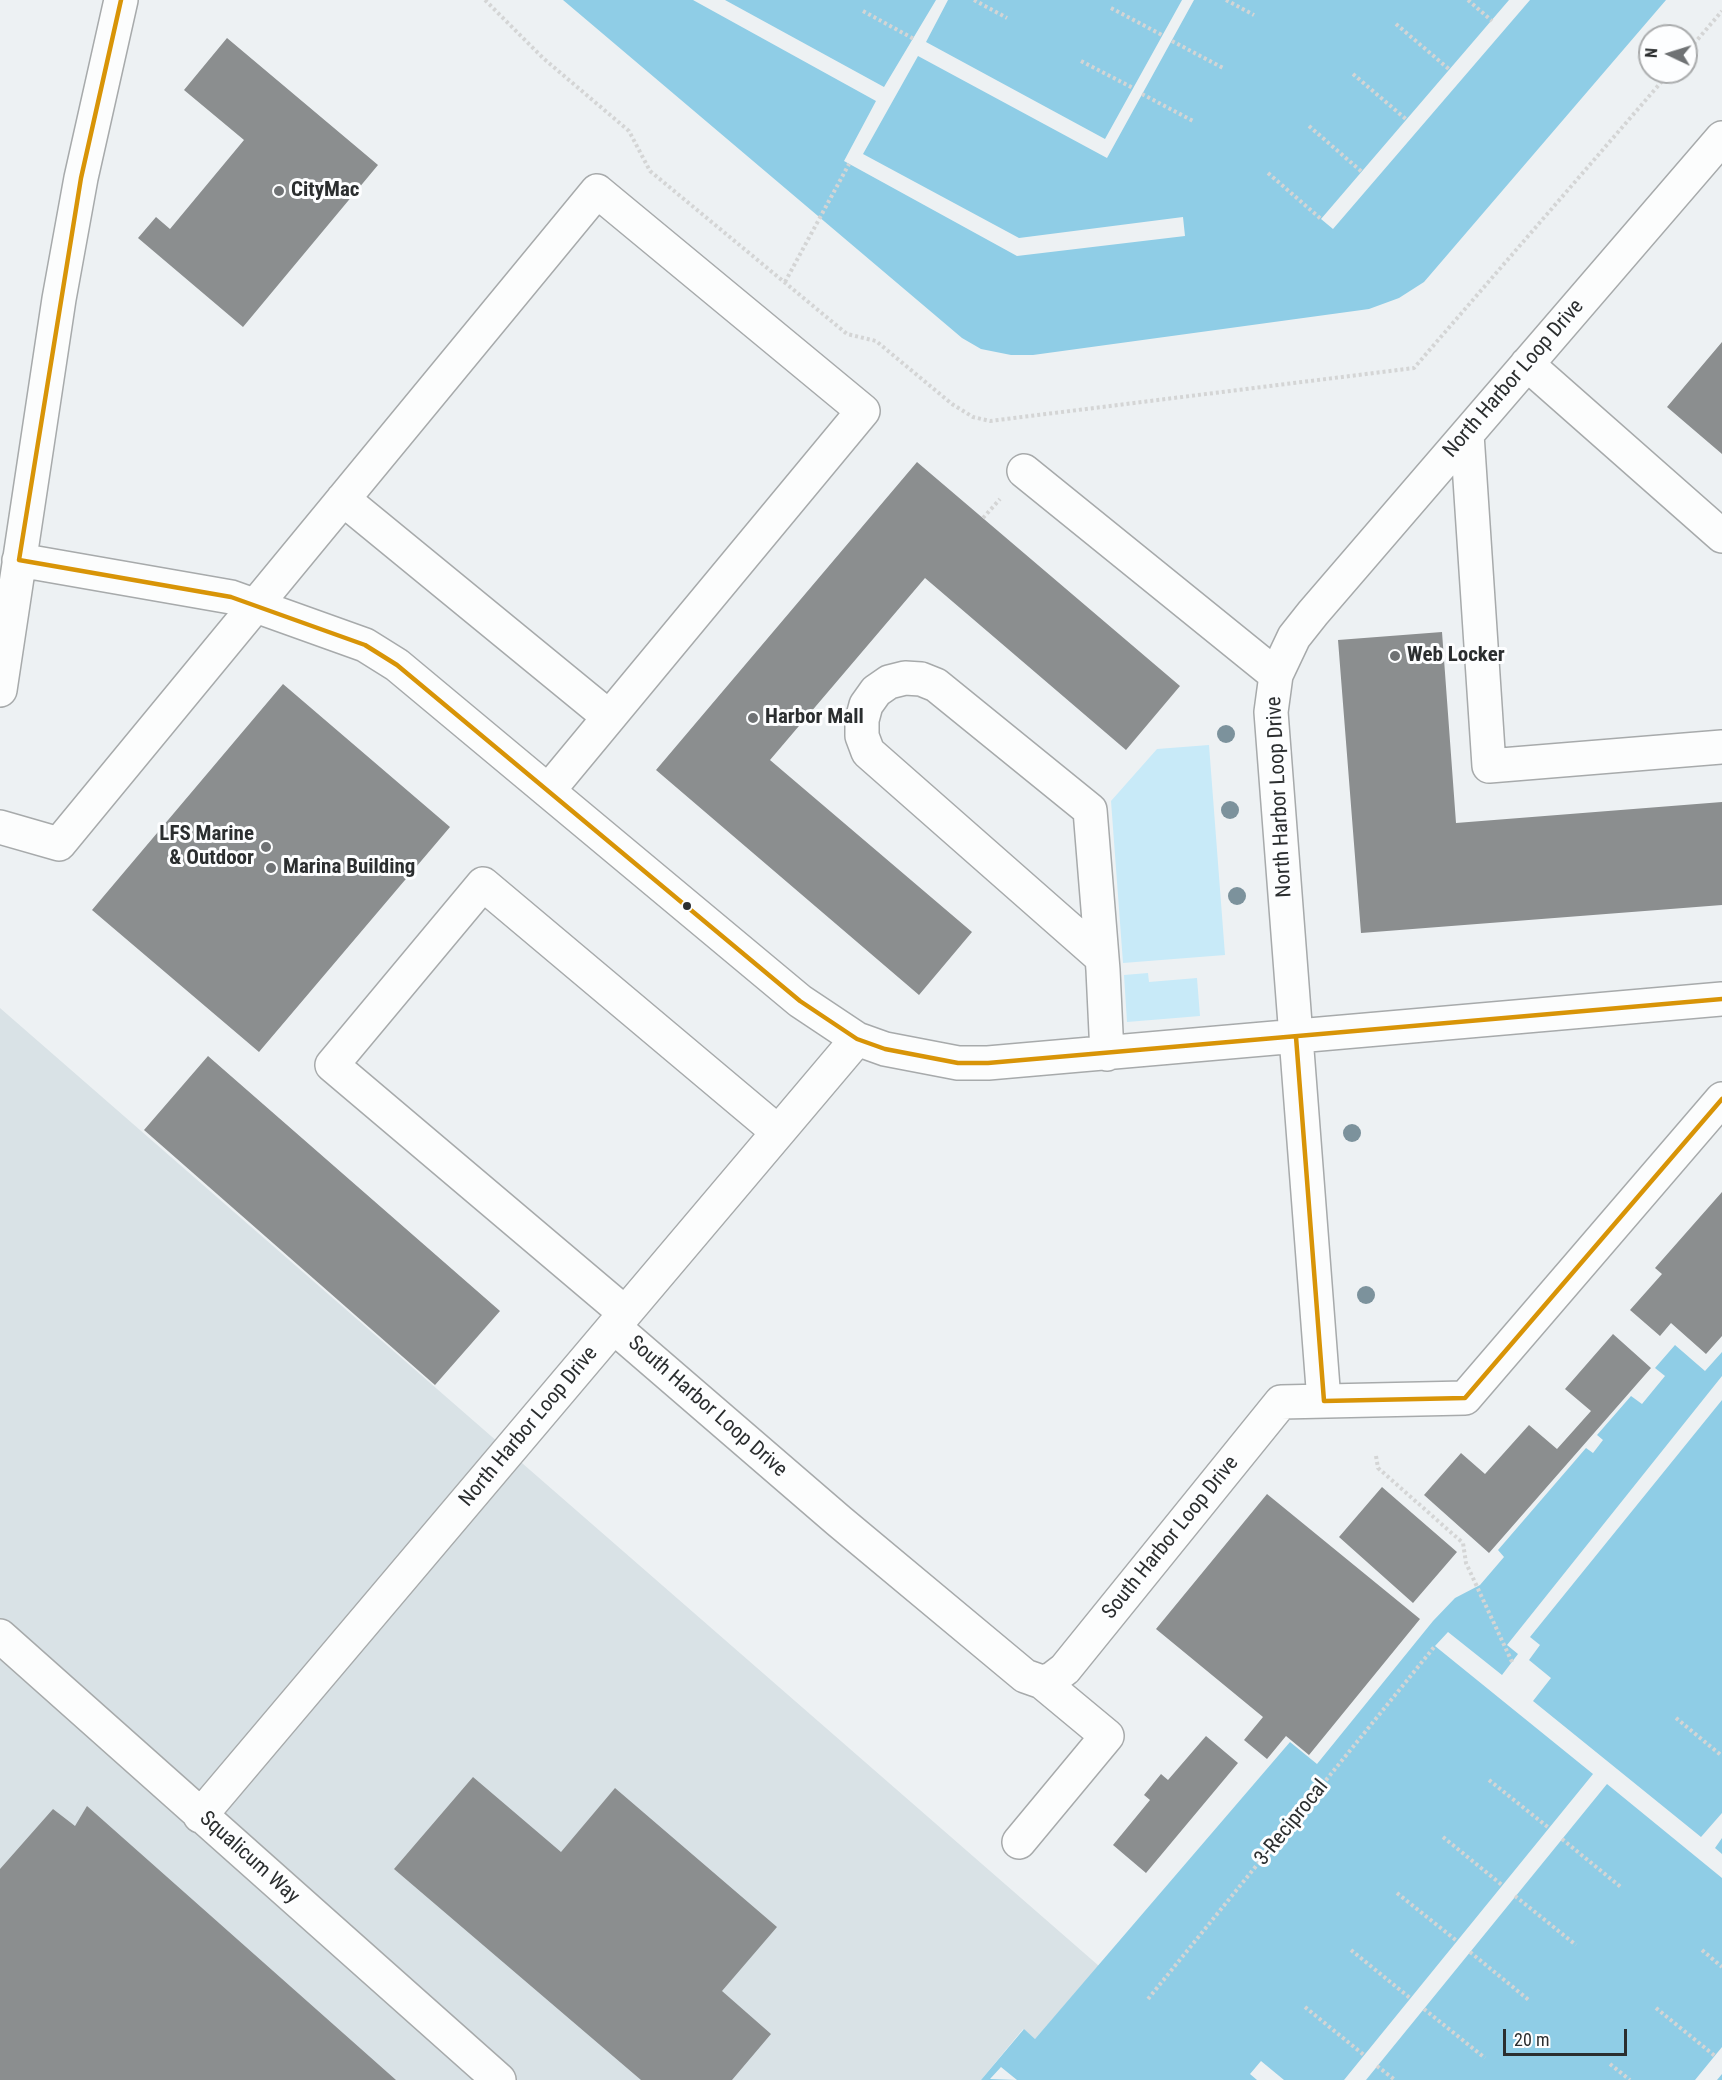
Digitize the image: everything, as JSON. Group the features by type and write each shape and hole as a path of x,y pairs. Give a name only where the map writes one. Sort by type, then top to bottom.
{"street":[{"path":"0,690 81,178 121,0"},
{"name":"North Harbor Loop Drive","path":"1324,1401 1271,712 1276,675 1294,637 1313,613 1722,138"},
{"path":"0,827 59,844 597,191 862,411 548,791"},
{"path":"1527,364 1722,536"},
{"path":"1467,434 1489,766 1722,747"},
{"path":"1024,471 1276,675"},
{"path":"343,499 609,717"},
{"path":"19,560 231,597 256,604 365,645 397,665 800,1001 857,1039 916,1057 957,1064 1107,1054 1722,999"},
{"path":"1101,957 868,752 862,736 862,720 866,705 876,692 890,682 905,678 921,679 936,685 1090,810 1101,957 1107,1054"},
{"name":"South Harbor Loop Drive","path":"778,1132 483,884 332,1065 620,1320 839,1521 1016,1668 1031,1679 1042,1682 1065,1669 1281,1402 1465,1398 1722,1099"},
{"name":"North Harbor Loop Drive","path":"200,1816 857,1039"},
{"name":"Squalicum Way","path":"0,1636 499,2080"},
{"path":"1019,1842 1107,1736 1042,1682"}],"path":[{"path":"486,0 543,58 629,131 650,171 847,334 876,341 952,404 974,417 990,421 1414,368 1660,84"},
{"path":"974,0 1007,18"},
{"path":"1226,0 1254,15"},
{"path":"1468,0 1492,21"},
{"path":"1111,8 1162,35"},
{"path":"863,11 914,39"},
{"path":"1698,39 1722,12"},
{"path":"1396,24 1449,70"},
{"path":"1172,40 1225,69"},
{"path":"1081,61 1133,88"},
{"path":"1353,74 1407,120"},
{"path":"1142,94 1195,122"},
{"path":"1308,126 1362,172"},
{"path":"784,282 849,164"},
{"path":"1268,173 1322,219"},
{"path":"1376,1456 1378,1468 1463,1544 1466,1563 1512,1662"},
{"name":"3-Reciprocal","path":"1148,1999 1435,1646"},
{"path":"1676,1718 1722,1756"},
{"path":"1489,1780 1549,1828"},
{"path":"1443,1837 1502,1885"},
{"path":"1562,1839 1622,1888"},
{"path":"1397,1893 1456,1941"},
{"path":"1515,1896 1576,1945"},
{"path":"1352,1950 1410,1998"},
{"path":"1702,1950 1722,1966"},
{"path":"1470,1952 1530,2001"},
{"path":"1305,2007 1364,2055"},
{"path":"1656,2007 1715,2056"},
{"path":"1424,2009 1485,2058"},
{"path":"1610,2064 1630,2080"},
{"path":"1377,2066 1395,2080"}],"shaded area":[{"path":"1209,745 1225,955 1123,963 1111,801 1157,749"},
{"path":"1148,973 1149,982 1197,978 1200,1016 1127,1022 1124,975"},
{"path":"0,1008 1099,1966 1035,2039 1023,2029 981,2080 0,2080"}],"water":[{"path":"563,0 1666,0 1645,24 1638,24 1638,33 1424,282 1399,298 1369,309 1033,355 1011,355 981,349 962,338"},
{"path":"1675,1345 1705,1371 1722,1352 1722,2080 981,2080 1024,2029 1035,2039 1290,1742 1317,1764 1433,1621 1455,1598 1480,1585 1504,1557 1498,1550 1586,1448 1593,1453 1603,1440 1597,1435 1631,1396 1642,1404 1665,1376 1655,1368"}],"pier":[{"path":"693,0 725,0 884,87 936,0 948,0 926,42 1105,139 1182,0 1194,0 1107,158 918,56 863,154 1019,238 1183,217 1185,236 1017,256 844,161 876,101"},
{"path":"1509,0 1530,0 1333,229 1321,219"},
{"path":"1722,1376 1722,1400 1530,1637 1540,1645 1529,1660 1551,1678 1533,1701 1701,1837 1722,1813 1722,1838 1715,1848 1722,1854 1722,1878 1607,1784 1366,2080 1344,2080 1593,1774 1435,1646 1448,1632 1502,1675 1518,1654 1507,1645"},
{"path":"1722,2047 1722,2074 1717,2080 1695,2080"},
{"path":"1261,2061 1284,2080 1257,2080 1250,2074"},
{"path":"1001,2067 1017,2080 990,2079"}],"building":[{"name":"CityMac","path":"227,38 378,165 243,327 138,238 156,217 170,229 244,140 184,90"},
{"path":"1722,342 1722,454 1667,407"},
{"name":"Harbor Mall","path":"917,462 1180,686 1126,750 925,578 770,760 972,932 919,995 656,770"},
{"path":"1442,632 1456,823 1722,802 1722,905 1361,933 1338,640"},
{"name":"Marina Building","path":"283,684 450,827 259,1052 92,910"},
{"path":"208,1056 500,1311 435,1385 144,1130"},
{"path":"1722,1192 1722,1336 1706,1354 1671,1323 1660,1336 1630,1310 1662,1274 1655,1268"},
{"path":"1613,1334 1651,1368 1489,1553 1424,1495 1461,1453 1485,1474 1529,1425 1557,1449 1591,1411 1565,1389"},
{"path":"1382,1487 1457,1552 1413,1603 1339,1537"},
{"path":"1267,1494 1420,1619 1309,1755 1286,1736 1267,1759 1244,1740 1263,1717 1156,1629"},
{"path":"1206,1736 1238,1763 1146,1873 1113,1845 1150,1800 1144,1795 1161,1774 1168,1780"},
{"path":"473,1777 561,1852 615,1788 777,1927 722,1991 771,2034 732,2080 641,2080 394,1869"},
{"path":"87,1806 396,2080 0,2080 0,1869 53,1809 75,1826"}],"transit line":[{"path":"19,560 81,178 121,0"},
{"path":"19,560 231,597 365,645 397,665 800,1001 857,1039 885,1049 958,1063 988,1063 1722,999"},
{"path":"1296,1037 1324,1401 1465,1398 1722,1099"}],"place":[{"name":"CityMac","path":"279,191"},
{"name":"Web Locker","path":"1395,656"},
{"name":"Harbor Mall","path":"753,718"},
{"name":"LFS Marine & Outdoor","path":"266,847"},
{"name":"Marina Building","path":"271,868"}]}
